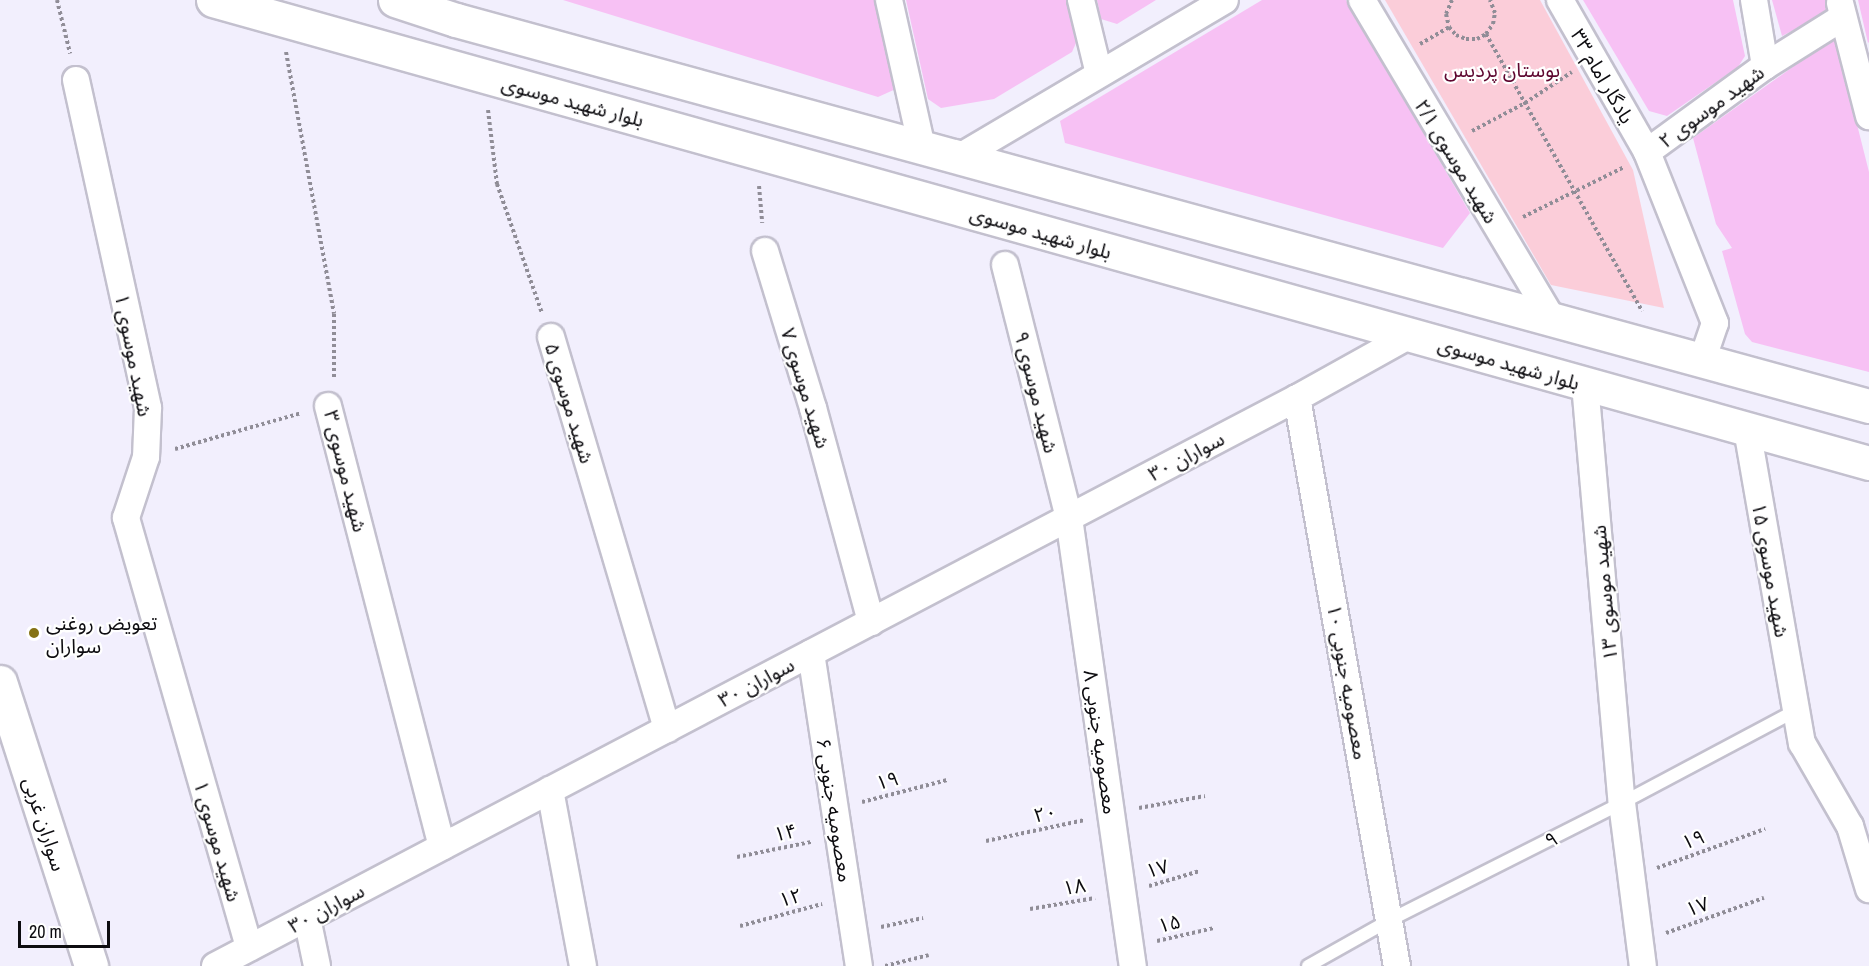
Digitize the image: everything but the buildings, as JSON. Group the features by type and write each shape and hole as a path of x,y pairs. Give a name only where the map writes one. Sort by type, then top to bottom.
{"main road":[{"name":"بلوار شهید موسوی","path":"213,0 1869,463"},
{"path":"395,0 456,20 1869,406"},
{"path":"1287,300 1294,249"},
{"name":"سواران غربی","path":"0,682 91,966"}],"street":[{"path":"889,0 922,148"},
{"path":"1082,0 1099,74"},
{"path":"958,158 1225,0"},
{"name":"شهید موسوی ۲/۱","path":"1362,0 1553,321"},
{"name":"یادگار امام ۳۳","path":"1560,0 1647,152"},
{"path":"1754,0 1765,66"},
{"path":"1841,9 1869,116"},
{"name":"شهید موسوی ۲","path":"1702,362 1715,323 1647,152 1841,9"},
{"name":"شهید موسوی ۱","path":"76,80 148,408 146,457 126,518 249,948"},
{"name":"شهید موسوی ۷","path":"765,251 813,408 871,622"},
{"name":"شهید موسوی ۹","path":"1005,265 1068,518"},
{"name":"سواران ۳۰","path":"215,966 1297,398 1410,335"},
{"name":"شهید موسوی ۵","path":"551,337 667,729"},
{"name":"شهید موسوی ۱۳","path":"1585,384 1622,803 1641,954"},
{"name":"معصومیه جنوبی ۱۰","path":"1297,398 1397,966"},
{"name":"شهید موسوی ۳","path":"328,406 442,847"},
{"name":"شهید موسوی ۱۵","path":"1747,429 1802,743 1850,826 1869,889"},
{"name":"معصومیه جنوبی ۸","path":"1068,518 1132,957"},
{"name":"معصومیه جنوبی ۶","path":"811,653 859,966"},
{"path":"550,790 583,966"},
{"path":"307,918 317,966"}],"lane":[{"name":"۹","path":"1308,966 1390,920 1622,803 1795,711"}],"path":[{"path":"57,0 76,80"},
{"path":"1452,0 1446,14 1449,27 1456,35 1466,39 1477,39 1486,34 1493,24 1495,13 1492,1"},
{"name":"شهید موسوی ۳","path":"280,19 334,314 335,374 328,406"},
{"path":"1486,34 1639,305 1659,350"},
{"path":"1447,144 1525,103 1593,57"},
{"name":"شهید موسوی ۵","path":"483,76 498,184 551,337"},
{"path":"756,152 765,251"},
{"path":"1497,228 1574,192 1647,152"},
{"path":"146,457 328,406"},
{"name":"۱۹","path":"835,809 947,780"},
{"path":"1111,814 1205,796"},
{"name":"۲۰","path":"986,841 1111,814"},
{"name":"۱۹","path":"1631,877 1765,829"},
{"name":"۱۴","path":"737,856 838,837"},
{"name":"۱۷","path":"1123,893 1200,871"},
{"name":"۱۸","path":"1030,909 1123,893"},
{"name":"۱۲","path":"740,926 849,896"},
{"name":"۱۷","path":"1641,954 1764,898"},
{"path":"854,932 923,918"},
{"name":"۱۵","path":"1132,957 1214,928"},
{"path":"885,966 929,956"}],"green space":[{"name":"بوستان پردیس","path":"1385,0 1540,0 1633,170 1664,308 1551,285"}],"place":[{"name":"تعویض روغنی سواران","path":"34,633"}]}
